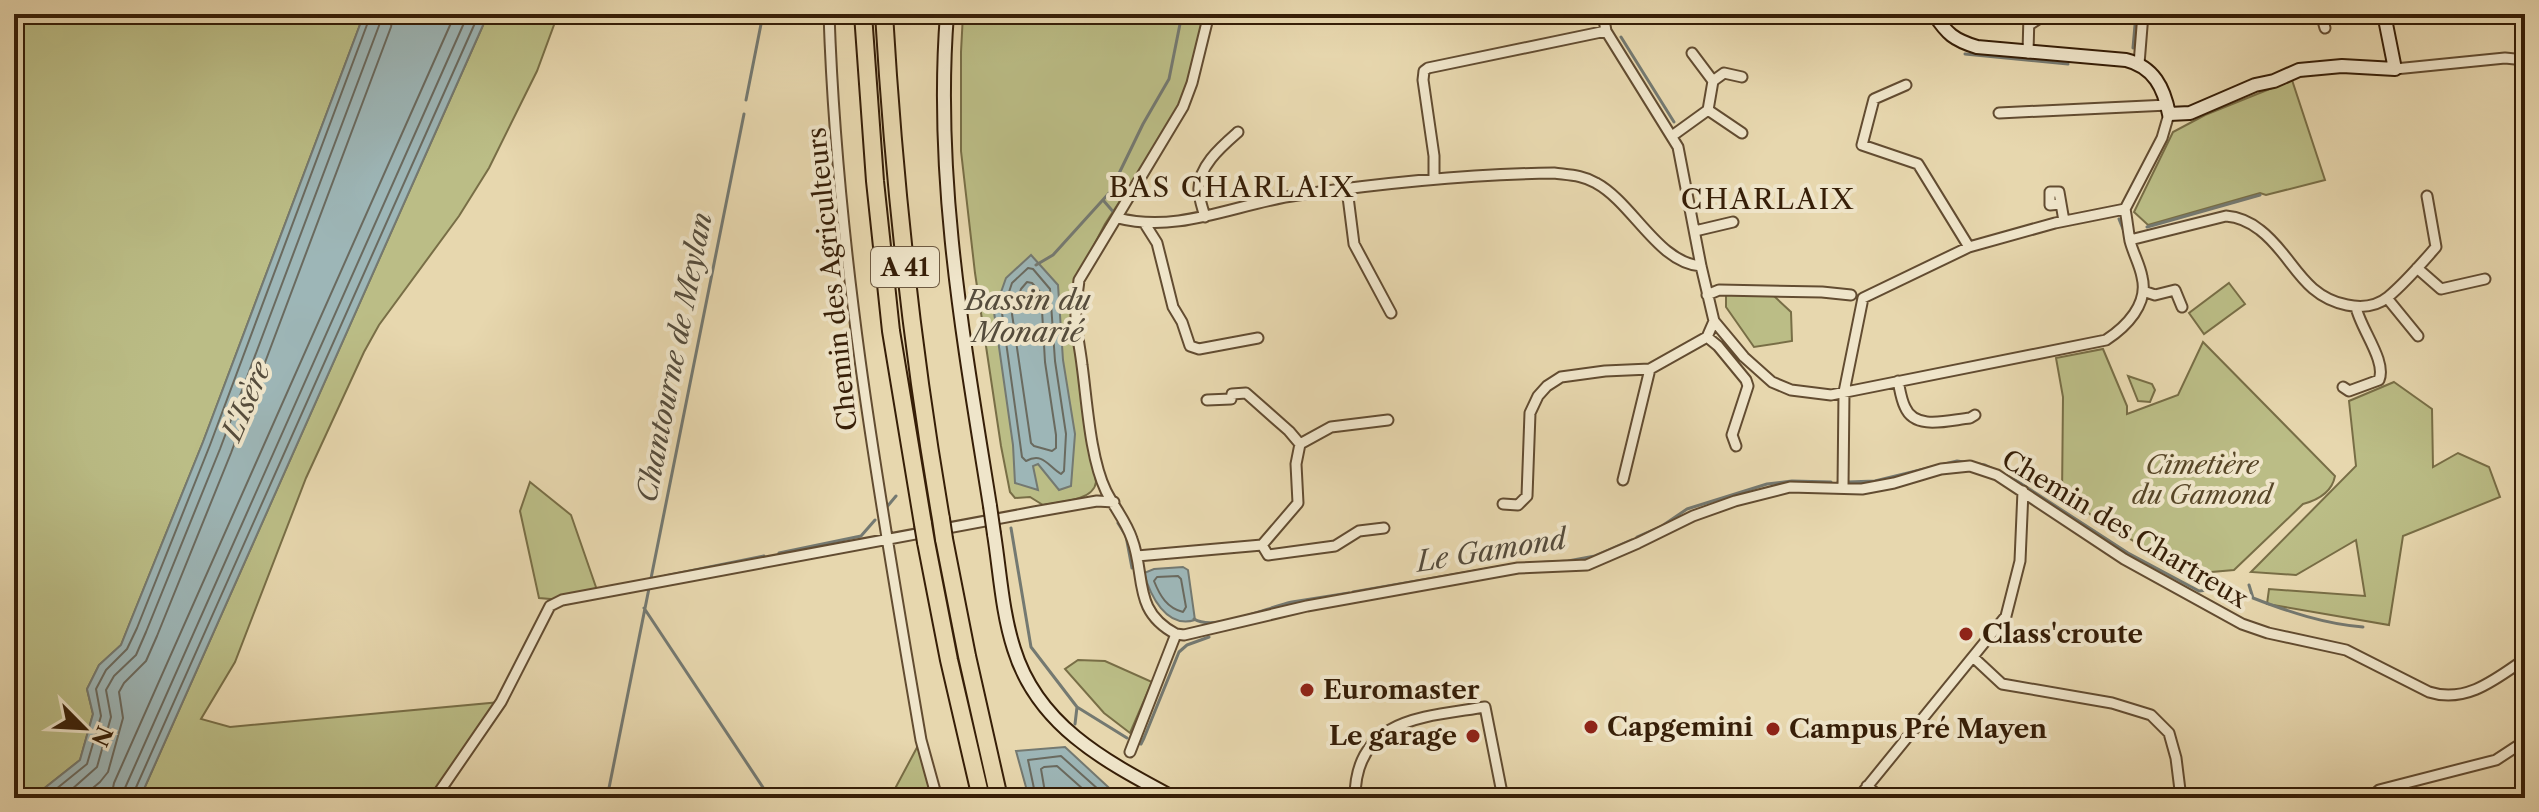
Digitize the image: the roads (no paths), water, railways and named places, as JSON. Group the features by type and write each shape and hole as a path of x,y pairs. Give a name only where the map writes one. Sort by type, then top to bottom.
{"highway":[{"name":"A 41","path":"863,14 875,181 891,331 926,542 981,798"},
{"name":"A 41","path":"884,14 906,280 918,376 944,539 999,798"}],"main road":[{"path":"947,14 943,128 960,313 1014,650 1037,698 1063,728 1097,756 1174,798"},
{"path":"1934,14 1946,33 1960,42 1977,47 2126,60 2139,64 2156,78 2164,92 2168,109 2190,113 2299,70 2342,66 2395,69 2384,14"}],"street":[{"name":"Chemin des Agriculteurs","path":"829,14 846,246 860,368 921,740 937,798"},
{"path":"1130,752 1176,634 1161,624 1145,602 1132,538 1106,492 1096,461 1076,312 1079,280 1183,107 1209,14"},
{"path":"1603,14 1606,31 1678,147 1714,321 1759,373 1772,382 1806,394 1831,395 2106,340 2131,318 2144,281 2130,240 2125,209 2162,138 2168,109 1999,113"},
{"path":"2028,53 2029,14"},
{"path":"2029,25 2046,14"},
{"path":"2139,64 2143,14"},
{"path":"2321,14 2325,28"},
{"path":"1434,178 1424,71 1449,62 1606,31"},
{"path":"1692,53 1713,81"},
{"path":"2395,69 2505,58 2525,60"},
{"path":"1672,136 1708,110 1713,81 1724,73 1742,77"},
{"path":"1906,85 1874,99 1862,145 1918,164 1969,247"},
{"path":"1708,110 1742,133"},
{"path":"1205,217 1199,191 1200,178 1218,149 1238,132"},
{"path":"1118,218 1145,224 1205,217 1294,195 1434,178 1526,174 1579,176 1610,192 1674,258 1687,265 1701,266"},
{"path":"1347,189 1354,244 1391,313"},
{"path":"2130,240 2226,216 2236,217 2260,230 2312,289 2324,298 2356,307 2374,305 2387,298 2436,247 2427,196"},
{"path":"2060,204 2064,221"},
{"path":"1843,487 1844,392 1863,298 1969,247 2064,221 2125,209"},
{"path":"1695,231 1733,222"},
{"path":"1145,224 1157,243 1173,307 1190,346 1199,349 1258,338"},
{"path":"2417,268 2441,289 2485,279"},
{"path":"1707,295 1719,290 1851,295"},
{"path":"2143,291 2155,295 2175,290 2182,307"},
{"path":"2387,298 2418,336"},
{"path":"2343,387 2349,391 2379,380 2382,375 2356,307"},
{"path":"1503,504 1518,505 1527,496 1530,413 1547,386 1561,377 1650,369 1707,337 1714,321"},
{"path":"1707,337 1718,346 1748,386 1732,435 1736,446"},
{"path":"1718,346 1728,338"},
{"path":"1623,480 1650,369"},
{"path":"1898,381 1905,409 1922,423 1975,415"},
{"path":"1207,400 1231,399 1232,394 1246,393 1300,444"},
{"path":"1137,556 1262,545 1298,503 1296,464 1300,444 1331,427 1388,420"},
{"name":"Chemin des Chartreux","path":"1176,634 1184,635 1307,606 1518,568 1587,565 1693,516 1735,501 1790,487 1862,489 1941,469 1970,466 1997,475 2124,559 2242,624 2268,633 2346,650 2442,697 2464,695 2525,659"},
{"path":"1858,798 2006,616 2020,561 2023,491"},
{"path":"435,798 501,702 550,606 562,600 1097,501 1114,502"},
{"path":"1262,545 1268,555 1335,546 1359,531 1384,528"},
{"path":"1973,657 2002,684 2112,703 2151,715 2169,733 2181,798"},
{"path":"1355,798 1355,783 1364,757 1376,740 1391,727 1407,721 1485,707 1503,798"},
{"path":"2370,798 2379,790 2496,760 2525,741"},
{"path":"1867,786 1881,798"}],"water":[{"name":"L'Isère","path":"364,14 488,14 140,798 32,798 80,760 93,714 87,689 99,665 121,645 203,442"},
{"name":"Bassin du Monarié","path":"1031,255 1058,285 1063,360 1075,434 1071,486 1059,490 1038,464 1033,466 1038,490 1015,483 1013,445 994,312 1006,278"},
{"path":"1183,567 1188,570 1195,620 1176,620 1168,615 1155,600 1144,573 1154,569"},
{"path":"1065,747 1120,798 1029,798 1016,751"}],"waterway":[{"name":"Chantourne de Meylan","path":"746,100 763,14"},
{"path":"1036,265 1053,255 1110,192 1169,79 1182,14"},
{"path":"1622,14 1625,22"},
{"path":"2133,48 2136,14"},
{"path":"1621,37 1674,122"},
{"path":"1965,54 2068,64"},
{"name":"Chantourne de Meylan","path":"607,798 744,114"},
{"path":"2147,227 2260,195"},
{"path":"1103,200 1116,215"},
{"path":"2119,219 2123,229"},
{"name":"Le Gamond","path":"1848,482 1875,481 1957,461 1985,465 2017,481 2128,553 2199,591 2235,587"},
{"name":"Le Gamond","path":"1637,537 1662,526 1687,509 1767,484 1831,482"},
{"path":"886,508 896,496"},
{"path":"779,553 861,536 875,520"},
{"name":"Le Gamond","path":"1118,523 1126,536 1132,568"},
{"path":"1011,528 1031,647 1077,707 1075,724"},
{"name":"Le Gamond","path":"1516,564 1595,556 1632,540"},
{"path":"665,576 764,556"},
{"name":"Le Gamond","path":"1353,592 1504,566"},
{"name":"Le Gamond","path":"2249,585 2253,598 2294,613 2363,627"},
{"name":"Le Gamond","path":"1194,619 1215,623 1228,621 1292,602 1349,593"},
{"path":"644,608 770,798"},
{"path":"1138,743 1141,744 1144,738 1179,652 1187,645 1209,637"},
{"path":"1077,707 1127,738"}],"place":[{"name":"Class'croute","path":"1966,634"},
{"name":"Euromaster","path":"1307,690"},
{"name":"Capgemini","path":"1591,727"},
{"name":"Campus Pré Mayen","path":"1773,729"},
{"name":"Le garage","path":"1473,736"}],"district":[{"name":"BAS CHARLAIX","path":"1232,187"},
{"name":"CHARLAIX","path":"1768,199"}],"park label":[{"name":"Cimetière du Gamond","path":"2202,480"}]}
